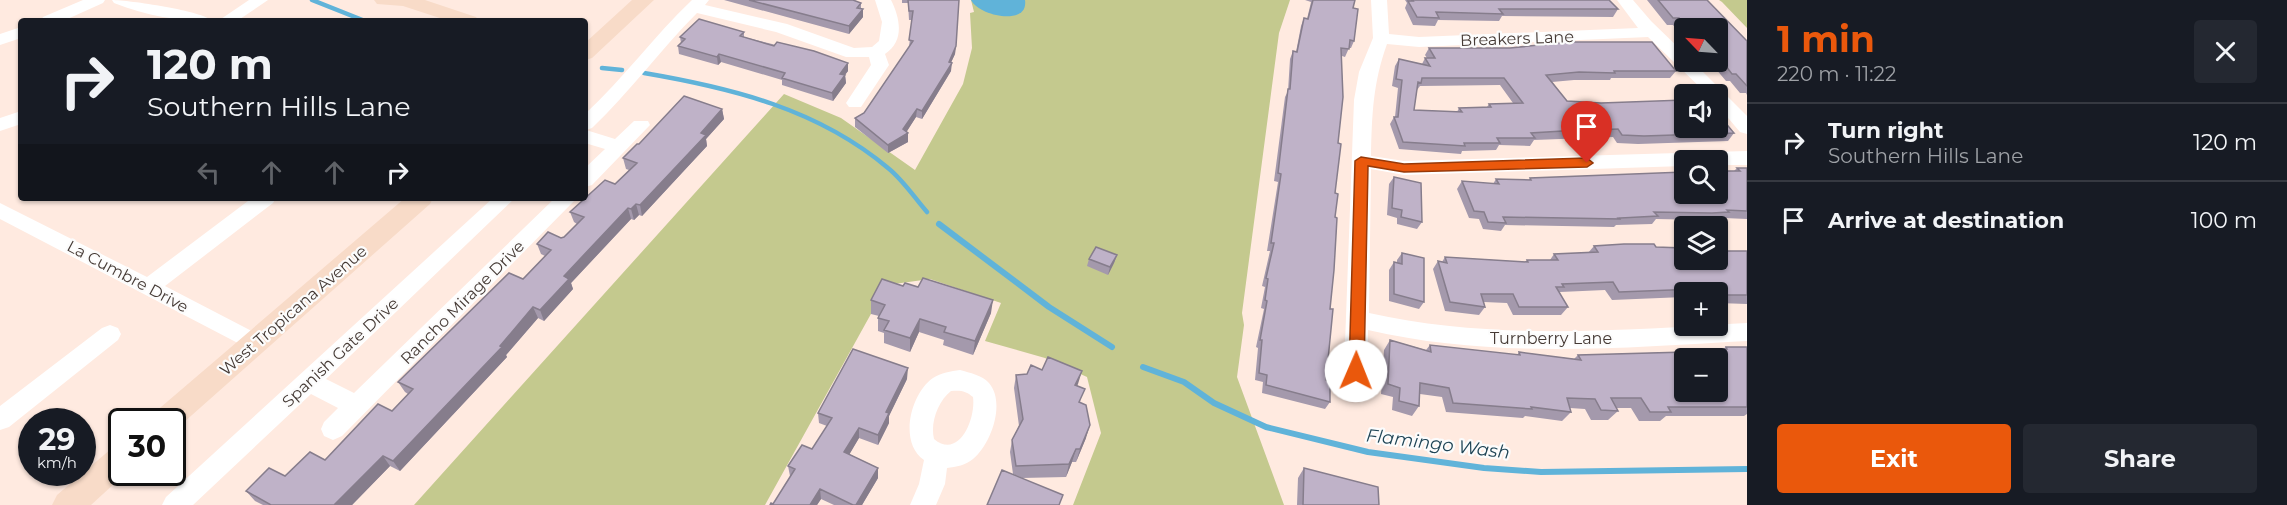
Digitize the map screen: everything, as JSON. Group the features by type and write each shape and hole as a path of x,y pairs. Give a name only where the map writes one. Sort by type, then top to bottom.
{"main road":[{"path":"385,0 392,10 415,18"},
{"path":"385,0 405,0 460,18"},
{"path":"588,51 644,0"},
{"name":"West Tropicana Avenue","path":"180,408 418,201"},
{"path":"68,505 108,470"}],"street":[{"path":"56,18 97,0"},
{"path":"120,0 146,10 196,18"},
{"path":"231,18 260,0"},
{"path":"588,121 614,98 657,43 697,4 864,54 876,52 885,47 889,41 890,18 883,0"},
{"path":"1356,371 1365,86 1381,38 1379,0"},
{"path":"1625,0 1652,32 1706,84"},
{"name":"Breakers Lane","path":"1381,38 1419,42 1652,32"},
{"path":"0,40 18,33"},
{"path":"855,103 880,65 876,52"},
{"path":"1728,107 1747,128"},
{"path":"0,125 18,118"},
{"path":"588,177 641,125"},
{"path":"588,137 619,147"},
{"path":"1361,161 1404,168 1747,158"},
{"path":"149,287 262,201"},
{"name":"Spanish Gate Drive","path":"175,505 502,201"},
{"name":"Rancho Mirage Drive","path":"333,429 564,201"},
{"name":"La Cumbre Drive","path":"0,210 255,343"},
{"name":"Turnberry Lane","path":"1357,319 1416,331 1529,340 1586,340 1747,332"},
{"path":"0,420 110,334"},
{"path":"308,381 357,406"},
{"path":"923,505 932,484 937,454"}],"green space":[{"path":"971,0 1290,0 1279,33 1242,313 1244,325 1237,377 1284,505 1073,505 1101,433 1087,377 1045,358 985,341 1001,303 930,279 887,285 765,505 414,505 784,94 841,118 915,170 963,84 972,48 970,13 974,12"},
{"path":"1719,0 1747,0 1747,28 1722,2"}],"water":[{"path":"971,0 1025,0 1024,8 1020,13 1003,16 984,11"}],"building":[{"path":"749,0 853,0 861,3 857,8 863,9 849,26"},
{"path":"908,0 959,0 956,46 949,62 952,63 922,111 917,109 903,129 908,133 888,145 855,118 864,113 913,41 909,40 913,11 909,11"},
{"path":"1313,0 1355,0 1353,8 1358,9 1354,41 1350,40 1349,49 1341,48 1343,97 1338,143 1341,144 1335,193 1338,194 1330,309 1333,309 1326,380 1330,382 1330,402 1266,385 1267,375 1259,373 1262,340 1260,340 1267,301 1265,300 1268,279 1266,278 1274,243 1271,243 1281,174 1278,173 1293,51 1297,52 1304,18 1308,19"},
{"path":"1609,0 1618,9 1499,9 1503,14 1436,12 1439,18 1417,17 1408,1"},
{"path":"1658,0 1707,0 1725,18 1674,18"},
{"path":"699,19 744,32 740,36 774,46 777,42 814,51 848,63 840,74 845,75 832,93 782,78 785,73 719,54 717,57 678,46 685,39 680,37"},
{"path":"1728,22 1747,41 1747,86 1736,74 1732,74 1728,69"},
{"path":"1569,42 1652,42 1674,71 1579,72 1546,75 1567,101 1601,103 1674,100 1674,135 1622,135 1618,129 1531,133 1535,138 1497,138 1500,143 1464,143 1465,146 1403,142 1394,117 1398,117 1402,80 1396,79 1399,59 1430,66 1425,58 1435,58 1429,48 1510,48","holes":["1422,78 1504,78 1523,103 1459,108 1462,112 1414,110 1418,82 1421,83"]},
{"path":"684,96 722,109 701,133 706,135 640,205 636,204 631,209 628,208 564,276 569,279 540,310 533,307 500,346 502,347 393,461 383,456 334,505 271,505 246,491 269,468 285,476 310,452 325,460 378,404 392,411 413,389 398,382 509,273 523,279 551,250 537,244 548,232 561,238 564,237 584,217 570,212 582,201 588,201 588,196 605,180 615,184 637,163 623,158"},
{"path":"1737,168 1747,168 1747,211 1654,212 1658,216 1619,218 1621,219 1503,217 1506,223 1488,222 1484,212 1474,211 1462,181 1499,184 1496,179 1531,180 1530,178 1674,172 1674,204 1728,204 1728,171 1740,171"},
{"path":"1394,177 1421,183 1422,222 1401,217 1402,210 1392,208"},
{"path":"1654,244 1656,247 1674,248 1674,270 1728,270 1728,251 1747,251 1747,295 1728,295 1728,282 1674,282 1674,290 1619,292 1613,282 1562,284 1564,287 1556,287 1568,307 1519,307 1513,294 1481,294 1485,307 1450,302 1438,261 1447,263 1445,257 1528,262 1527,260 1558,260 1554,254 1598,252 1594,246"},
{"path":"1096,247 1117,255 1110,267 1089,259"},
{"path":"1402,253 1424,258 1424,302 1394,294 1394,262 1402,264"},
{"path":"923,278 993,300 975,341 944,332 946,327 920,319 910,338 884,330 889,321 878,318 885,305 871,300 882,279 903,286 905,283 918,287"},
{"path":"1390,340 1431,352 1430,345 1520,355 1519,352 1581,360 1578,355 1674,352 1674,402 1728,402 1728,348 1726,347 1747,347 1747,407 1668,407 1671,412 1650,412 1641,398 1611,398 1618,411 1601,410 1595,399 1567,398 1571,412 1531,407 1532,409 1453,403 1449,388 1420,383 1419,406 1399,401 1400,388 1388,384"},
{"path":"853,349 908,368 886,412 889,413 878,435 859,428 844,452 878,468 856,505 820,489 810,505 770,505 773,504 795,469 788,466 802,445 812,449 832,418 818,413"},
{"path":"1048,357 1082,371 1075,385 1085,389 1079,402 1086,405 1090,425 1080,449 1076,449 1069,464 1016,466 1012,440 1023,419 1016,375 1027,374 1031,365 1042,370"},
{"path":"1304,468 1378,487 1379,505 1303,505"},
{"path":"1002,470 1063,495 1059,505 987,505"}],"waterway":[{"name":"Flamingo Wash","path":"312,0 357,18"},
{"name":"Flamingo Wash","path":"602,68 622,70"},
{"name":"Flamingo Wash","path":"644,73 741,94 773,104 833,130 888,168 904,183 927,212"},
{"name":"Flamingo Wash","path":"939,224 1049,307 1112,347"},
{"name":"Flamingo Wash","path":"1143,367 1184,382 1214,403 1266,427 1368,452 1484,468 1541,472 1747,469"}],"route":[{"path":"1356,371 1361,161 1404,168 1587,163"}]}
